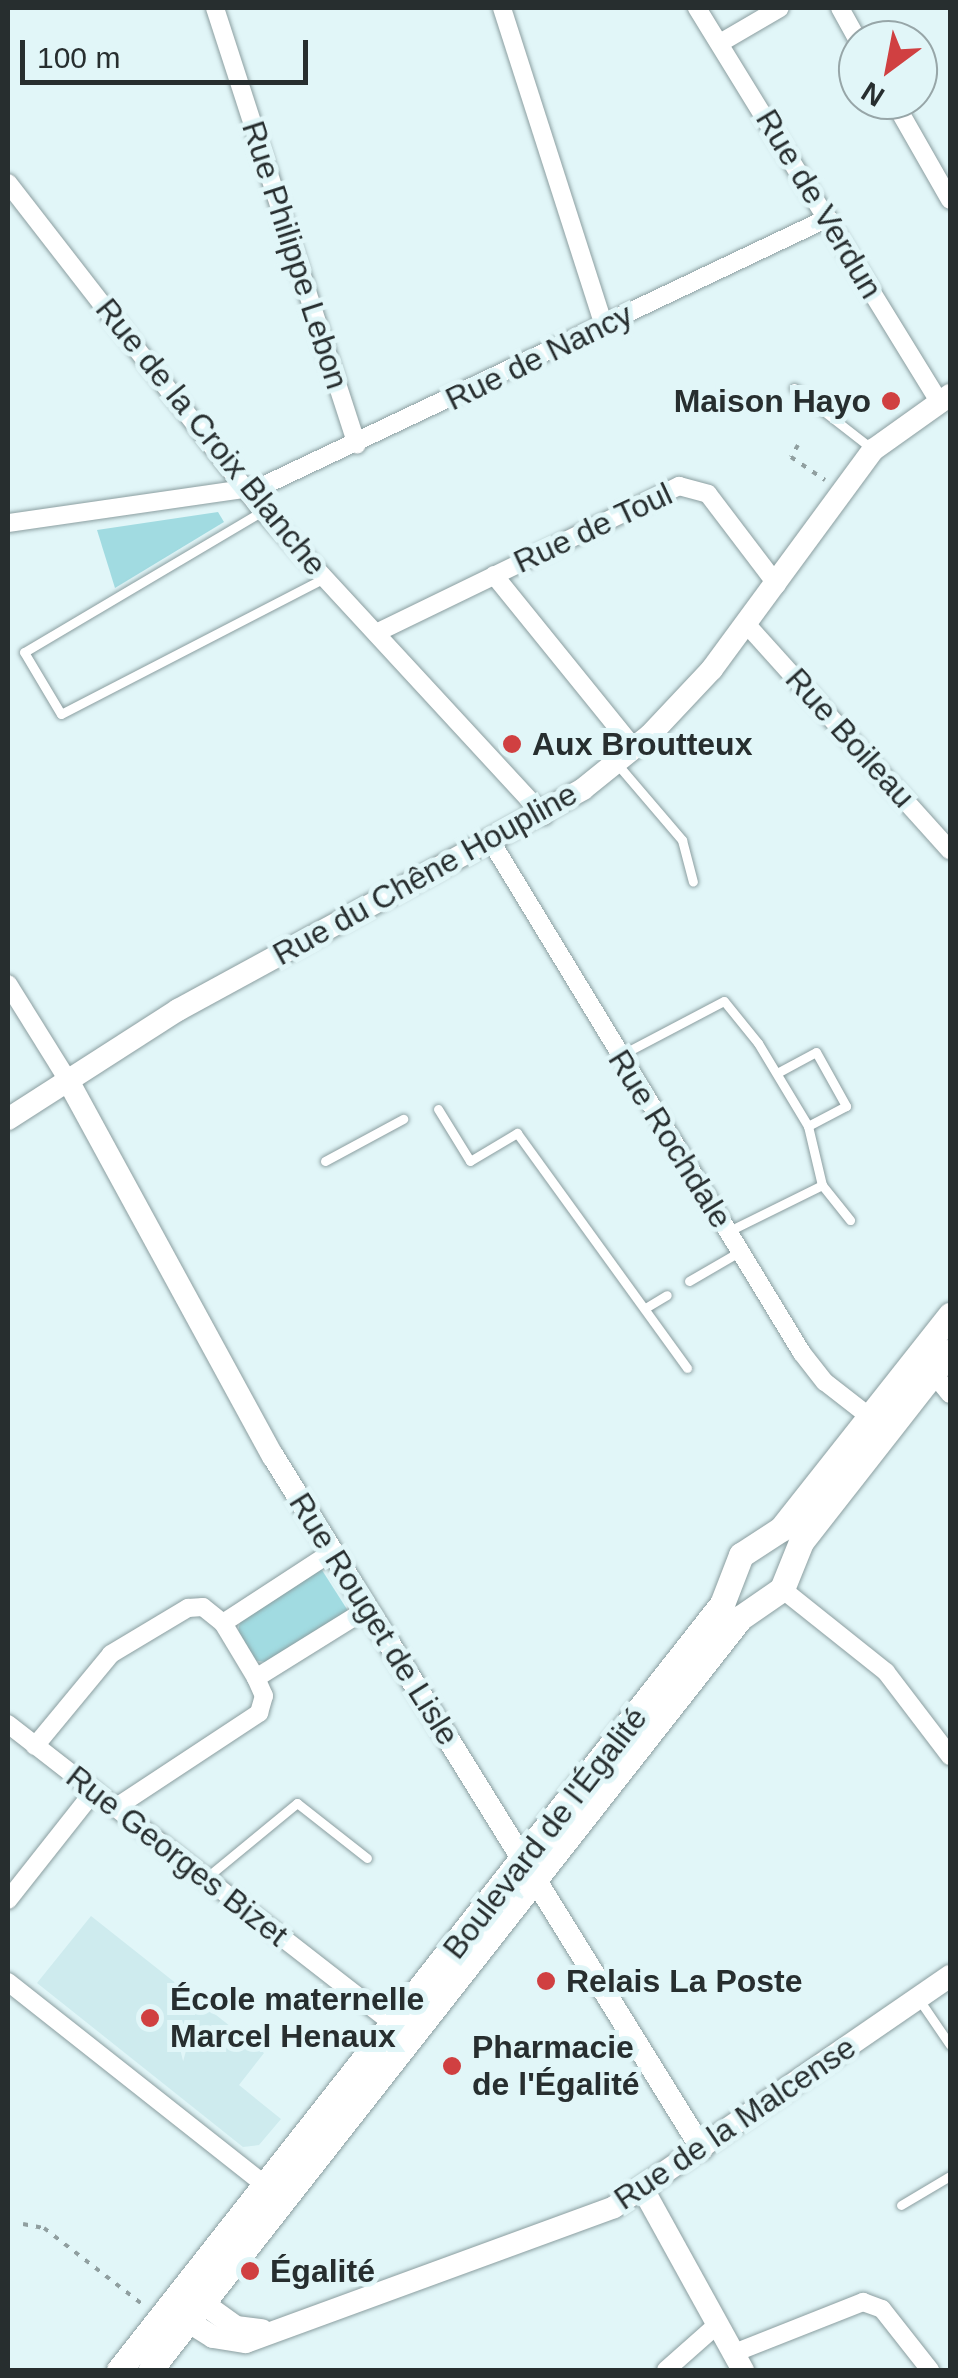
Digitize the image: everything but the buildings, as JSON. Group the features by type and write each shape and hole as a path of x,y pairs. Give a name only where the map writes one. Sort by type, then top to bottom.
{"main road":[{"path":"760,1545 782,1553 779,1586 744,1591 736,1571 744,1552 782,1529 950,1315"},
{"name":"Boulevard de l'Égalité","path":"276,2193 394,2025 740,1618 779,1586 800,1542 950,1351"},
{"name":"Boulevard de l'Égalité","path":"119,2370 181,2309 529,1870 722,1604 736,1571"},
{"name":"Boulevard de l'Égalité","path":"150,2370 181,2309"}],"street":[{"name":"Rue Philippe Lebon","path":"215,8 356,445"},
{"path":"502,8 604,325"},
{"name":"Rue de Verdun","path":"698,8 945,398"},
{"path":"720,43 780,8"},
{"path":"904,120 950,200"},
{"name":"Rue de la Croix Blanche","path":"10,190 262,511 544,816"},
{"name":"Rue de Nancy","path":"8,523 247,491 356,445 828,218"},
{"name":"Rue du Chêne Houpline","path":"8,1119 66,1077 330,925 544,816 625,756 748,626 873,450 945,398"},
{"name":"Rue de Toul","path":"376,633 666,490 690,485 716,502 778,585"},
{"path":"494,575 625,756"},
{"name":"Rue Boileau","path":"748,626 950,850"},
{"name":"Rue Rochdale","path":"492,843 618,1056 812,1369 870,1417"},
{"path":"8,984 66,1077"},
{"name":"Rue Rouget de Lisle","path":"66,1077 332,1552 702,2149"},
{"path":"933,1373 950,1394"},
{"path":"223,1623 332,1552"},
{"path":"779,1586 886,1672 950,1756"},
{"path":"36,1746 111,1654 196,1606 223,1623 264,1696 259,1712 115,1808"},
{"path":"256,1678 368,1609"},
{"name":"Rue Georges Bizet","path":"8,1724 394,2025"},
{"path":"8,1900 94,1791"},
{"name":"Rue de la Malcense","path":"181,2309 235,2342 644,2191 950,1976"},
{"path":"8,1982 276,2193"},
{"path":"644,2191 738,2362 863,2302 882,2309 930,2370"},
{"path":"666,2370 718,2324"}],"lane":[{"path":"794,388 873,450"},
{"path":"262,511 24,652 61,714 325,578"},
{"path":"625,756 682,840 693,882"},
{"path":"618,1056 724,1001 777,1074 808,1126 822,1185 850,1220"},
{"path":"777,1074 816,1052 846,1106 808,1126"},
{"path":"438,1109 470,1162 518,1133 647,1307 687,1368"},
{"path":"324,1161 403,1119"},
{"path":"726,1232 822,1185"},
{"path":"690,1281 739,1252"},
{"path":"647,1307 667,1295"},
{"path":"206,1878 296,1804 367,1858"},
{"path":"919,1998 950,2045"},
{"path":"901,2205 950,2176"}],"path":[{"path":"798,445 790,457 841,492"},
{"path":"23,2224 44,2228 181,2309"}],"shaded area":[{"path":"218,512 224,522 115,588 97,530"},
{"path":"320,1567 350,1614 271,1663 252,1660 237,1637 241,1617"},
{"name":"École maternelle Marcel Henaux","path":"91,1916 264,2053 239,2085 281,2119 259,2145 243,2147 37,1983"}],"place":[{"name":"Maison Hayo","path":"891,401"},
{"name":"Aux Broutteux","path":"512,744"},
{"name":"Relais La Poste","path":"546,1981"},
{"name":"École maternelle Marcel Henaux","path":"150,2018"},
{"name":"Pharmacie de l'Égalité","path":"452,2066"},
{"name":"Égalité","path":"250,2271"}]}
